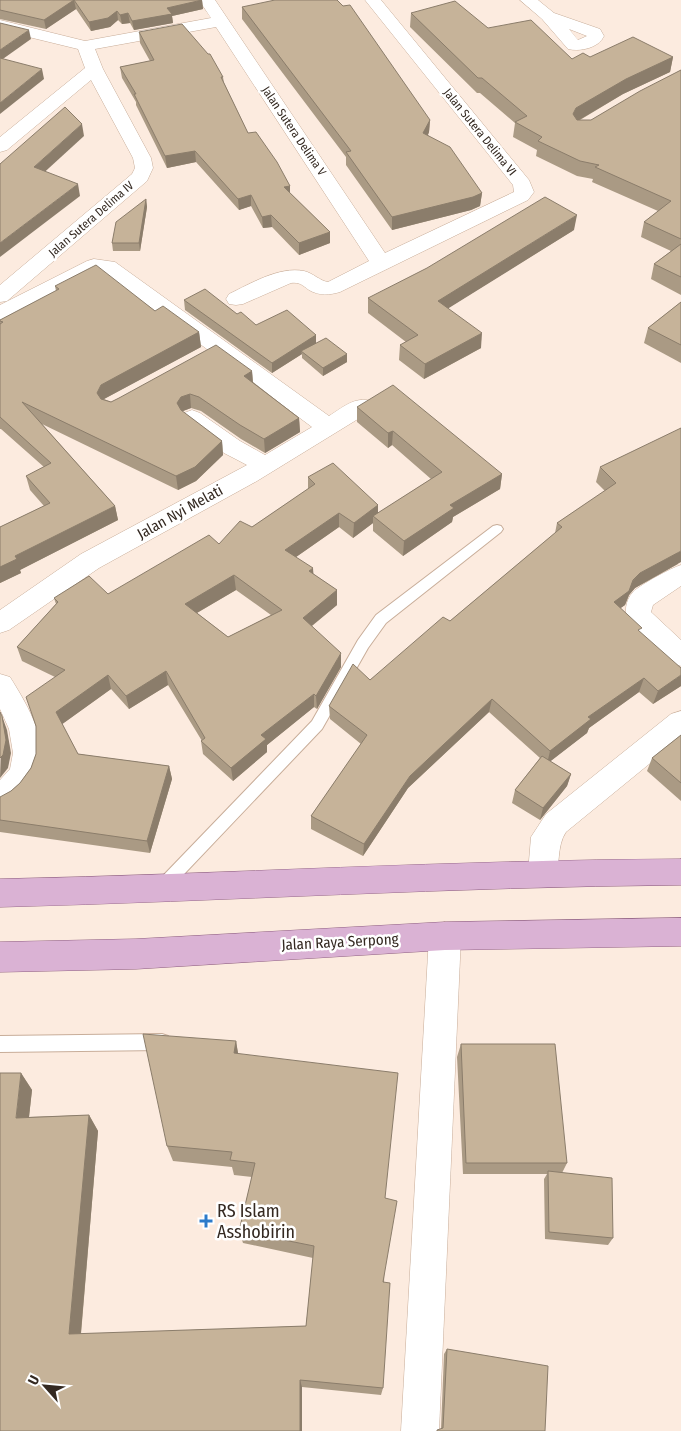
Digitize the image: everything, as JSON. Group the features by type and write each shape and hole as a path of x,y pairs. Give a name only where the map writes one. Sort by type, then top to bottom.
{"main road":[{"path":"0,893 160,889 256,883 543,873 681,872"},
{"name":"Jalan Raya Serpong","path":"0,957 136,954 445,936 681,932"}],"street":[{"name":"Jalan Sutera Delima V","path":"207,0 381,262"},
{"name":"Jalan Sutera Delima VI","path":"236,299 288,277 298,276 307,278 325,290 333,288 381,262 522,196 524,192 522,184 373,0"},
{"path":"528,0 548,16"},
{"path":"1,26 85,46 220,21"},
{"name":"Jalan Sutera Delima IV","path":"0,296 140,177 144,168 142,158 94,69 85,46"},
{"path":"0,146 94,69"},
{"path":"0,314 94,266 108,266 211,352 328,428"},
{"name":"Jalan Nyi Melati","path":"0,623 90,561 265,466 363,406"},
{"path":"192,418 232,447 265,466"},
{"path":"681,574 642,599 638,615 681,656"},
{"path":"0,685 20,717 29,759 22,776 0,798"},
{"path":"543,873 546,837 556,823 681,722"},
{"path":"420,1431 445,936"}],"lane":[{"path":"160,889 317,725 363,644 381,619 497,529"},
{"path":"0,1044 174,1042"}],"building":[{"path":"0,0 74,0 44,20 0,10"},
{"path":"74,0 202,0 167,8 172,14 132,21 128,13 120,15 117,11 108,18 89,22"},
{"path":"275,0 337,0 343,6 350,5 430,120 423,133 450,147 482,193 473,197 392,217 346,152 351,151 242,7"},
{"path":"455,1 488,28 531,20 572,59 583,53 590,57 633,37 673,57 626,79 576,108 573,114 577,120 591,120 640,91 681,70 681,239 644,222 671,201 595,167 599,165 580,161 538,141 542,137 515,122 527,116 482,78 478,78 411,13"},
{"path":"0,23 29,30 0,50"},
{"path":"182,24 210,54 223,77 221,77 248,133 256,132 277,162 290,186 284,187 330,232 299,243 271,215 262,217 251,195 238,199 195,151 165,156 134,94 136,94 120,67 154,60 139,32"},
{"path":"0,58 42,69 0,103"},
{"path":"65,107 82,124 34,167 78,184 0,243 0,164"},
{"path":"545,197 577,215 438,301 482,333 425,364 400,345 418,335 368,298 427,268"},
{"path":"146,199 139,243 112,243 116,222"},
{"path":"681,244 681,277 654,264"},
{"path":"96,265 155,311 163,306 199,332 101,385 97,393 101,399 111,402 216,345 252,371 244,376 299,418 264,439 199,397 190,394 181,397 177,403 181,410 222,441 195,467 176,476 22,402 115,506 15,556 17,559 0,567 0,527 50,503 26,476 51,463 0,417 0,324 3,322 0,320 59,289 55,286"},
{"path":"205,289 237,314 241,312 256,325 287,310 316,335 272,363 184,300"},
{"path":"681,302 681,345 648,328"},
{"path":"326,338 347,354 323,368 301,351"},
{"path":"393,385 502,474 450,505 454,508 404,541 373,516 442,472 393,431 388,433 357,407"},
{"path":"681,428 681,551 640,573 633,580 629,591 614,602 642,628 638,630 681,668 681,675 658,691 644,678 588,717 591,719 550,751 492,699 410,776 364,844 311,816 367,735 329,706 353,664 370,680 443,617 450,621 562,527 557,523 616,483 600,467"},
{"path":"333,463 378,505 354,523 339,513 285,550 313,568 309,571 337,590 303,618 341,653 316,696 314,694 261,735 266,739 231,768 201,741 205,738 166,671 126,696 108,675 56,712 78,754 169,766 147,841 0,820 0,797 20,783 31,768 36,754 36,726 26,697 65,670 17,647 58,602 54,598 89,576 108,594 209,535 219,544 240,521 252,527 315,484 308,477","holes":["234,575 282,610 228,637 185,604"]},
{"path":"0,712 6,740 3,755 0,758"},
{"path":"681,735 681,783 652,758"},
{"path":"542,756 571,774 543,808 515,790"},
{"path":"143,1034 236,1041 234,1053 398,1073 385,1198 397,1201 383,1282 390,1283 383,1388 300,1380 300,1431 0,1431 0,1073 21,1073 16,1118 89,1115 69,1334 306,1326 314,1246 239,1231 255,1163 230,1160 232,1152 167,1146"},
{"path":"461,1044 555,1044 567,1163 466,1163"},
{"path":"548,1171 612,1178 613,1238 549,1232"},
{"path":"447,1349 548,1366 545,1431 437,1431 443,1428"}],"place":[{"name":"RS Islam Asshobirin","path":"206,1221"}]}
